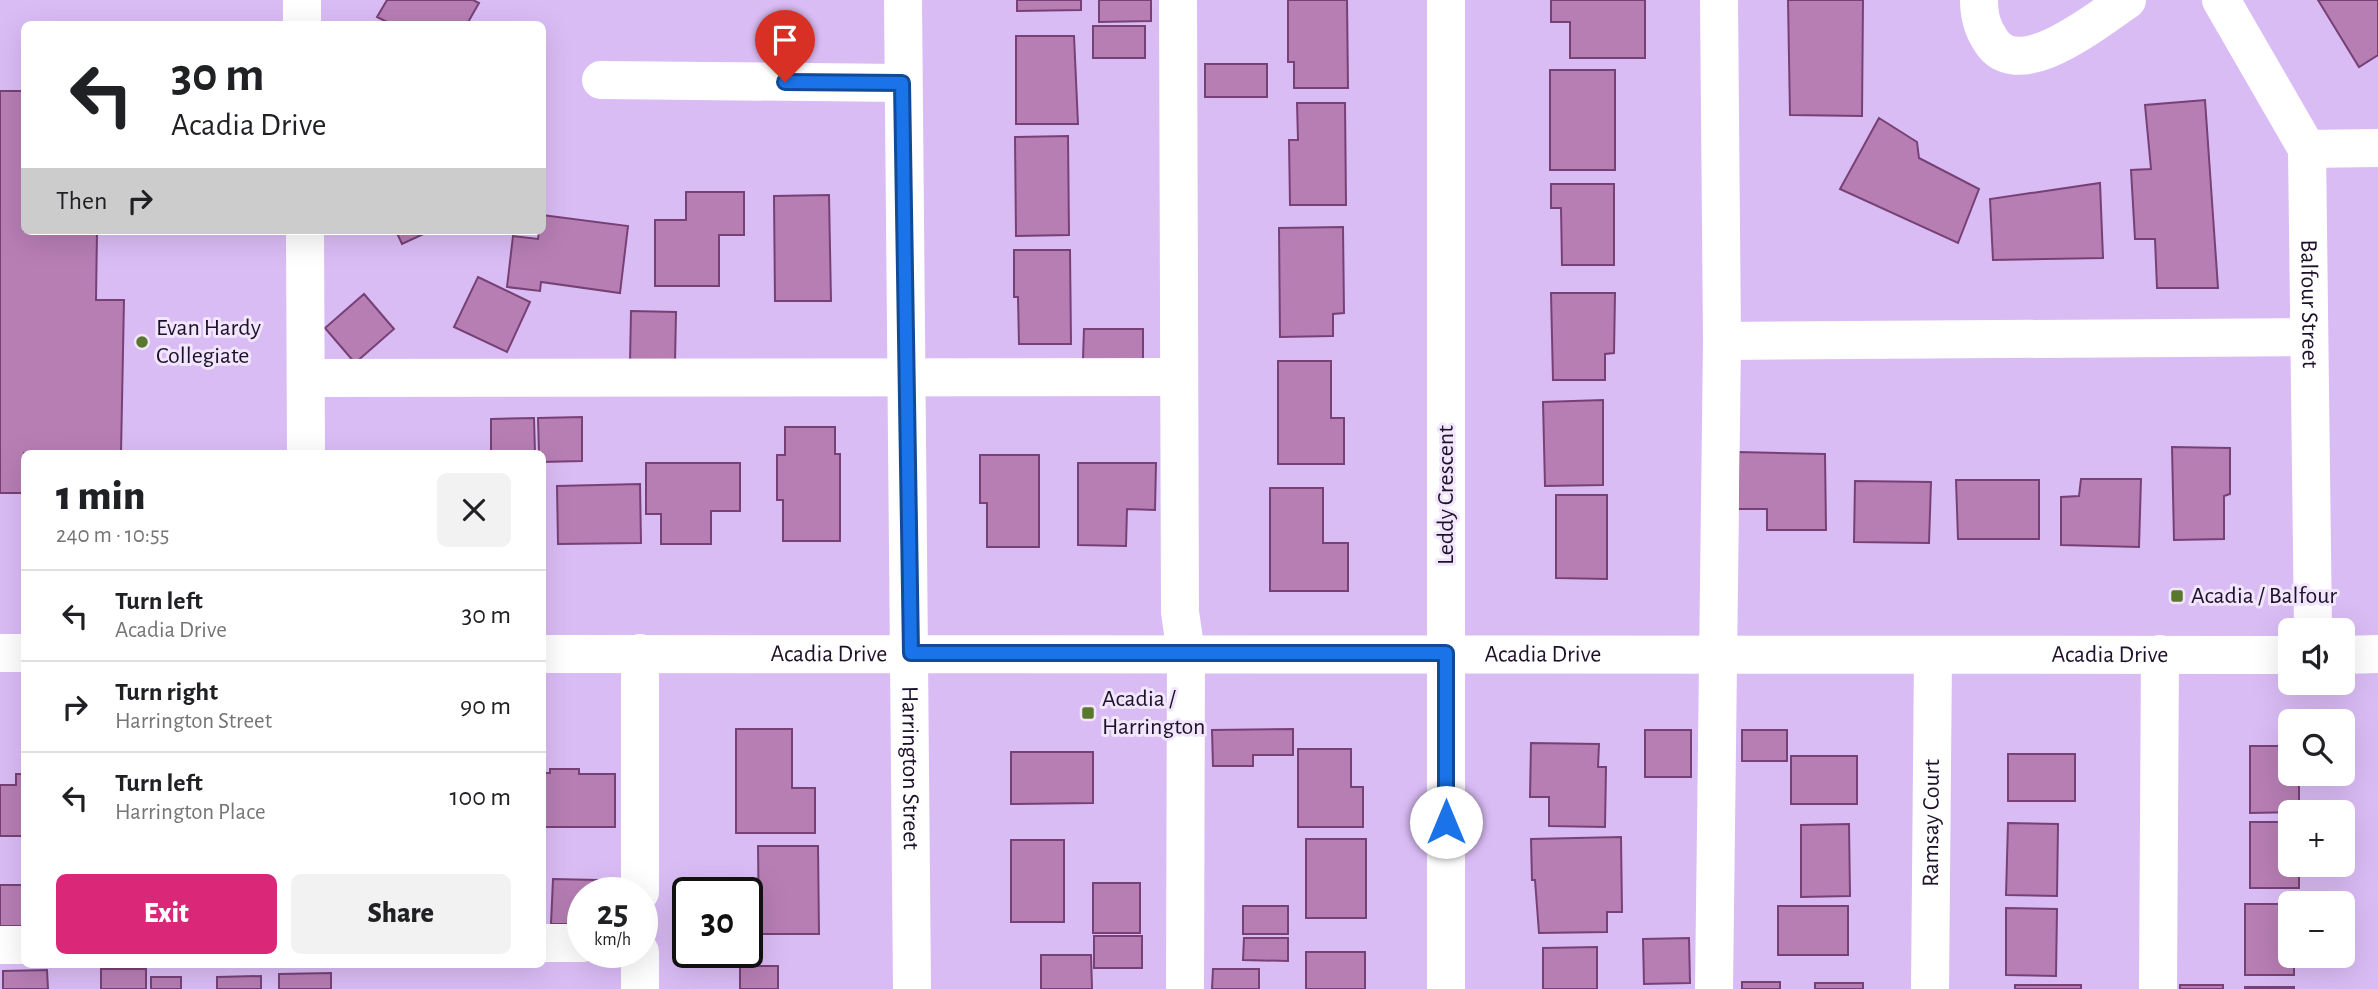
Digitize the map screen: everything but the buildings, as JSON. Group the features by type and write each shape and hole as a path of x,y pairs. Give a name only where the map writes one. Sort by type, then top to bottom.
{"street":[{"path":"302,0 302,21"},
{"name":"Harrington Street","path":"903,0 912,989"},
{"path":"1178,0 1180,612 1186,654 1185,989"},
{"name":"Leddy Crescent","path":"1446,0 1446,989"},
{"path":"1714,989 1722,341 1719,0"},
{"path":"1979,0 1985,31 1996,48 2023,57 2054,47 2127,0"},
{"name":"Balfour Street","path":"2221,0 2307,149 2307,337 2313,618"},
{"path":"601,80 902,83"},
{"path":"2307,149 2378,148"},
{"path":"304,235 306,450"},
{"path":"1722,341 2307,337"},
{"path":"306,379 1178,377"},
{"path":"0,653 21,653"},
{"name":"Acadia Drive","path":"546,653 2278,655"},
{"path":"640,653 640,877"},
{"path":"2158,989 2160,654"},
{"path":"2355,655 2378,654"},
{"name":"Ramsay Court","path":"1930,989 1933,655"},
{"path":"546,943 567,943"},
{"path":"0,945 21,945"},
{"path":"640,968 640,989"}],"place":[{"name":"Evan Hardy Collegiate","path":"142,342"},
{"name":"Acadia / Balfour","path":"2177,596"},
{"name":"Acadia / Harrington","path":"1088,713"}],"route":[{"path":"785,82 902,83 911,653 1446,653 1446,822"}]}
